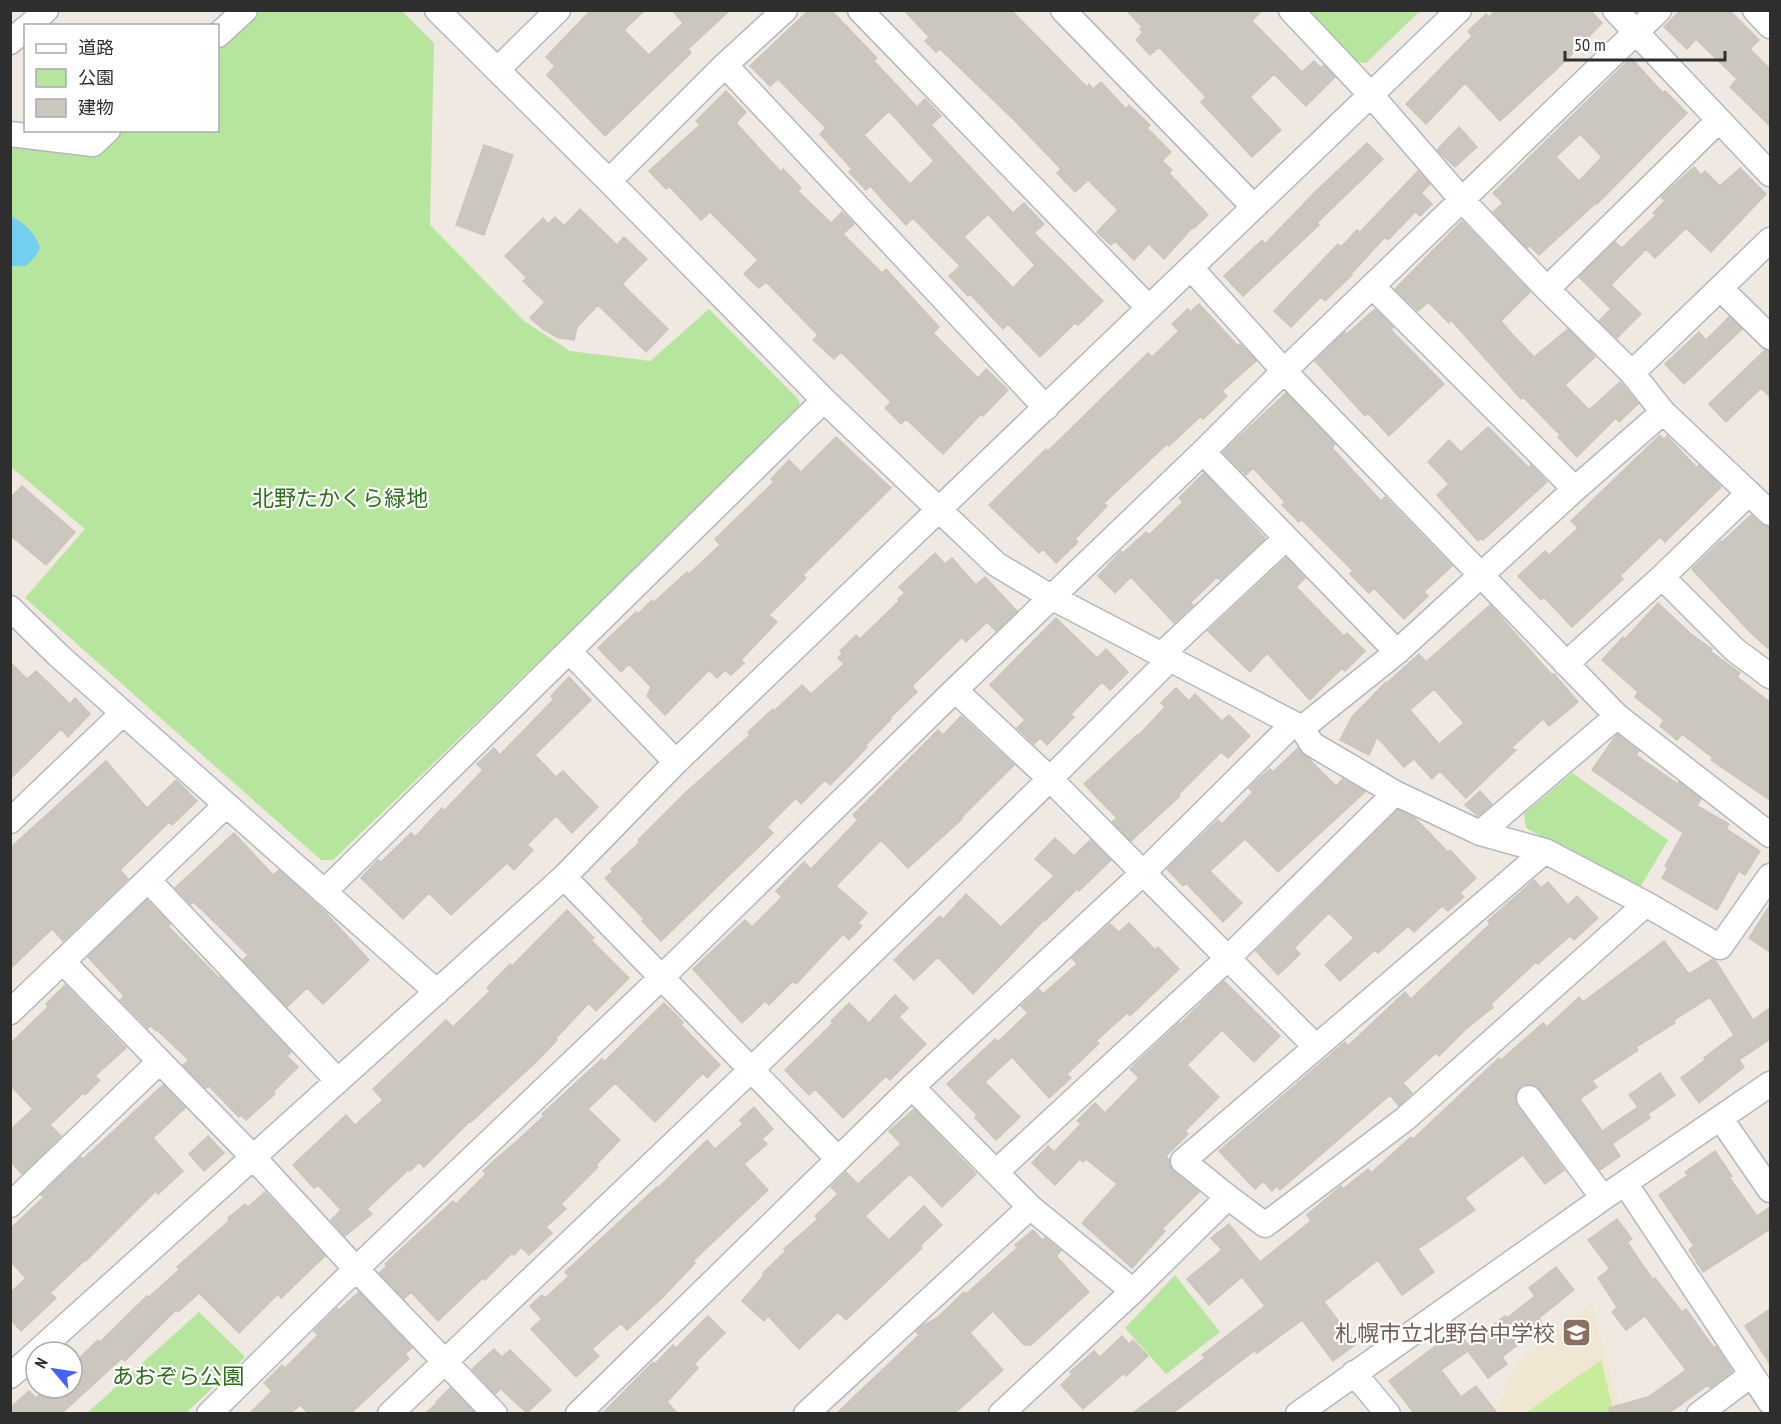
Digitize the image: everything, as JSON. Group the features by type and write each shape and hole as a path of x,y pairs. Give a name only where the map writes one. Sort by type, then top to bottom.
{"street":[{"path":"30,24 46,10"},
{"path":"219,34 245,10"},
{"path":"437,10 824,400 996,564 1052,597 1297,726 1312,744 1395,793 1480,833 1545,851 1646,904 1720,947 1770,876"},
{"path":"496,70 558,10"},
{"path":"609,181 725,65 785,10"},
{"path":"860,10 1149,308"},
{"path":"1063,10 1254,207"},
{"path":"1291,10 1372,96 1462,200 1547,290 1632,373 1663,412 1770,513"},
{"path":"50,1340 564,877 676,762 1459,10"},
{"path":"1615,10 1770,174"},
{"path":"209,1413 1659,10"},
{"path":"1755,10 1770,26"},
{"path":"10,42 24,30"},
{"path":"725,65 1046,408"},
{"path":"1547,290 1719,120"},
{"path":"10,134 93,144 106,132"},
{"path":"1632,373 1770,240"},
{"path":"1191,268 1284,371 1617,716 1770,835"},
{"path":"1372,286 1575,489"},
{"path":"1721,289 1770,337"},
{"path":"324,891 824,400"},
{"path":"578,1413 912,1087 1143,873 1297,726 1397,652 1663,412"},
{"path":"1203,452 1397,652"},
{"path":"1566,664 1662,577 1749,493"},
{"path":"390,1413 752,1069 1050,779 1165,657 1286,538"},
{"path":"1662,577 1735,650 1770,676"},
{"path":"10,608 58,655 437,992"},
{"path":"569,651 676,762"},
{"path":"955,690 1050,779 1316,1047"},
{"path":"10,821 123,713"},
{"path":"1480,833 1617,716"},
{"path":"996,1172 1227,959 1395,793"},
{"path":"10,1012 226,805"},
{"path":"1545,851 1183,1161 1265,1224 1405,1119 1646,904"},
{"path":"564,877 838,1159"},
{"path":"148,880 338,1081"},
{"path":"63,962 253,1157 356,1269 495,1413"},
{"path":"10,1205 159,1062"},
{"path":"1298,1413 1603,1198 1770,1084"},
{"path":"912,1087 1030,1207 1133,1291"},
{"path":"1529,1098 1603,1198"},
{"path":"1721,1119 1770,1190"},
{"path":"1625,1183 1770,1402"},
{"path":"1001,1413 1133,1291 1228,1197"},
{"path":"806,1413 1030,1207"},
{"path":"10,1376 24,1364"},
{"path":"1354,1373 1388,1413"},
{"path":"1699,1413 1751,1375"}],"shaded area":[{"name":"札幌市立北野台中学校","path":"1591,1303 1621,1413 1494,1414 1516,1364"}],"green space":[{"name":"北野たかくら緑地","path":"252,11 402,11 434,43 430,225 524,321 570,351 650,361 709,309 799,400 800,410 333,860 321,860 25,598 85,529 11,467 10,143 97,152 120,132 219,132 219,41"},
{"path":"1307,11 1420,11 1366,63 1357,62"},
{"path":"1572,773 1668,840 1641,886 1628,885 1526,828 1524,814"},
{"path":"1175,1275 1220,1332 1166,1374 1125,1328"},
{"name":"あおぞら公園","path":"199,1312 245,1357 186,1413 87,1413"},
{"path":"1601,1360 1614,1413 1526,1413"}],"water":[{"path":"11,216 29,229 40,248 26,266 11,266"}],"building":[{"path":"591,10 645,10 624,30 649,55 683,23 672,10 730,10 688,49 691,53 605,136 547,75 555,66 546,57"},
{"path":"809,10 831,10 877,58 874,61 917,107 925,99 941,116 931,125 1013,213 1024,203 1044,224 1034,233 1103,301 1078,325 1075,323 1040,357 1008,324 1003,329 970,294 968,296 949,276 960,266 913,218 906,225 870,186 866,190 849,172 852,169 820,134 826,128 778,79 770,86 750,66","holes":["889,111 934,161 910,184 864,135","988,214 1035,265 1013,288 964,237"]},
{"path":"904,10 1011,10 1087,87 1089,84 1093,89 1101,82 1126,109 1129,105 1150,125 1147,128 1171,152 1162,161 1172,170 1169,173 1208,215 1193,227 1164,259 1149,244 1134,260 1115,241 1111,245 1097,232 1118,210 1088,180 1075,192 1057,173 1061,169 1013,119 940,49 936,52 925,41 929,37"},
{"path":"1126,10 1262,10 1252,21 1302,72 1314,61 1321,68 1324,65 1335,77 1306,106 1274,74 1250,97 1281,130 1252,157 1201,102 1206,97 1159,47 1150,55 1136,40 1143,32 1140,29 1142,27"},
{"path":"1496,10 1590,10 1602,23 1558,68 1500,121 1465,83 1426,124 1406,104 1472,36 1468,31 1486,14 1489,17"},
{"path":"1681,10 1729,10 1759,40 1750,49 1770,69 1770,126 1730,87 1737,79 1696,39 1687,49 1664,27"},
{"path":"1631,58 1663,93 1665,91 1687,113 1597,204 1539,255 1529,245 1527,248 1493,212 1503,203 1493,193","holes":["1580,134 1602,157 1579,181 1556,157"]},
{"path":"726,91 746,112 736,123 781,172 783,169 801,188 798,191 831,223 842,212 854,224 843,234 882,273 886,269 939,327 933,333 978,378 986,369 1008,390 983,416 981,414 943,454 906,419 901,424 885,408 891,402 841,352 834,359 813,340 818,335 766,282 759,288 744,274 758,260 710,212 701,220 669,186 666,189 649,171 700,125 696,121"},
{"path":"1459,127 1477,147 1455,167 1437,150"},
{"path":"1367,143 1383,159 1317,223 1319,225 1243,296 1224,276 1262,240 1265,244"},
{"path":"484,145 513,155 484,235 456,225"},
{"path":"1694,167 1701,175 1705,171 1720,186 1740,168 1766,194 1711,252 1686,228 1655,258 1646,249 1611,285 1641,314 1617,338 1599,321 1611,309 1579,277 1615,242 1622,248 1656,215 1653,213 1665,201 1661,197"},
{"path":"1418,171 1430,184 1421,193 1432,204 1420,216 1415,212 1388,240 1385,237 1352,275 1325,301 1321,297 1291,327 1274,311 1338,244 1341,247 1357,230 1360,232"},
{"path":"580,209 617,245 624,237 647,259 622,284 668,329 646,352 598,305 577,327 574,340 559,338 544,330 530,318 545,302 523,281 527,278 505,256 543,218 548,224 555,217 564,226"},
{"path":"1462,221 1530,292 1501,321 1534,357 1568,329 1595,357 1565,385 1589,410 1620,382 1638,404 1619,422 1616,418 1577,457 1558,437 1560,435 1523,397 1521,399 1451,320 1449,323 1428,302 1418,311 1395,289"},
{"path":"1199,304 1238,346 1240,344 1256,361 1222,391 1227,396 1203,419 1201,416 1169,446 1167,444 1104,503 1107,506 1075,539 1078,542 1056,563 1043,549 1039,553 989,505 1148,353 1152,357 1179,331 1172,324 1188,309 1190,312"},
{"path":"1375,309 1393,327 1391,330 1444,384 1389,436 1368,413 1365,416 1315,361 1345,332 1347,334"},
{"path":"1729,317 1742,329 1684,384 1665,364 1699,332 1706,340"},
{"path":"1765,350 1770,351 1770,397 1761,388 1726,422 1709,404"},
{"path":"1286,393 1335,444 1332,448 1381,501 1385,497 1452,566 1424,592 1428,596 1404,619 1374,588 1369,593 1350,574 1353,571 1301,519 1299,522 1282,505 1285,502 1253,468 1246,475 1223,452"},
{"path":"1488,427 1529,468 1531,465 1547,482 1483,540 1481,538 1478,541 1437,495 1449,484 1428,462 1449,440 1461,452"},
{"path":"1660,435 1664,440 1667,436 1697,468 1699,465 1721,487 1665,542 1660,537 1620,576 1623,579 1572,627 1544,597 1541,600 1518,576 1545,551 1549,555 1578,528 1571,521"},
{"path":"836,437 891,488 803,575 806,578 769,615 777,622 741,660 744,663 731,675 725,670 717,678 709,670 665,715 647,696 651,687 629,664 621,672 598,648 636,612 638,614 652,600 654,602 720,545 715,539 774,482 771,479 789,460 801,472"},
{"path":"1204,473 1265,538 1220,580 1217,577 1190,603 1193,605 1174,623 1131,577 1115,593 1098,576 1121,551 1123,553 1146,532 1149,535 1183,502 1179,498"},
{"path":"22,486 75,532 46,565 10,535 10,498"},
{"path":"1751,515 1761,524 1770,527 1770,650 1750,632 1692,569"},
{"path":"935,553 945,564 952,558 976,585 985,577 1017,611 996,631 987,622 966,642 962,637 912,686 917,692 890,718 849,766 830,785 825,780 801,804 796,798 767,827 773,833 661,941 642,921 644,919 605,878 613,871 611,869 640,842 638,840 684,794 750,735 748,732 773,709 774,711 802,685 811,694 844,664 838,658 842,654 840,651 856,635 860,639 899,601 898,599 905,593 899,587"},
{"path":"1286,558 1305,578 1296,587 1344,636 1347,633 1365,651 1345,671 1342,668 1310,700 1267,653 1250,672 1208,631"},
{"path":"1658,603 1691,634 1712,649 1710,651 1740,673 1737,677 1770,702 1770,800 1711,760 1713,758 1682,734 1677,740 1660,726 1664,720 1635,697 1638,692 1602,660"},
{"path":"1490,605 1578,702 1549,726 1543,719 1511,748 1516,750 1466,798 1440,771 1432,779 1414,759 1404,767 1377,737 1369,755 1340,740 1352,717 1386,682 1419,654 1426,662","holes":["1434,689 1464,723 1439,744 1410,710"]},
{"path":"1056,618 1097,658 1106,649 1128,672 1110,690 1102,682 1071,714 1074,717 1047,745 1040,738 1034,744 1017,728 1025,720 990,685"},
{"path":"10,662 27,679 36,671 70,704 75,698 90,714 68,737 61,729 10,779"},
{"path":"569,677 591,700 535,755 556,777 563,771 598,807 572,833 556,816 527,845 533,850 514,870 507,863 451,915 429,893 403,919 361,878 378,860 381,862 411,833 415,837 442,808 444,811 483,770 477,764 494,748 500,755 554,699 551,696"},
{"path":"1176,688 1189,701 1195,694 1222,721 1229,715 1250,736 1228,758 1221,752 1178,795 1180,796 1131,841 1112,822 1117,818 1084,784 1138,736 1165,707 1161,703"},
{"path":"961,716 1014,765 962,819 908,868 881,840 836,886 867,913 858,923 862,926 849,940 843,934 796,984 793,981 769,1005 765,1001 742,1023 693,969 745,920 752,927 782,897 776,891 804,862 811,869 858,820 853,815 938,730 943,735"},
{"path":"1617,734 1639,751 1636,755 1701,799 1697,806 1729,824 1726,829 1760,851 1745,875 1739,871 1717,910 1662,878 1668,868 1665,866 1683,833 1592,770"},
{"path":"1298,748 1336,786 1343,779 1365,792 1278,872 1245,839 1210,871 1242,903 1223,922 1186,883 1183,886 1167,869 1218,820 1222,824 1253,792 1249,788 1270,769 1273,772"},
{"path":"106,761 147,808 176,780 197,801 172,825 169,822 120,870 128,879 63,941 52,929 10,969 10,848"},
{"path":"1480,791 1492,804 1478,816 1465,805"},
{"path":"1398,810 1415,818 1476,878 1460,893 1464,897 1448,911 1442,906 1414,932 1408,926 1378,953 1375,950 1340,981 1325,965 1354,938 1329,913 1294,948 1300,954 1278,975 1256,951"},
{"path":"234,833 273,875 279,870 327,914 369,960 323,1004 307,988 287,1007 243,960 248,955 201,909 193,902 191,904 175,888"},
{"path":"1055,838 1074,856 1090,840 1111,860 1044,920 973,994 938,957 914,980 894,960 940,916 943,919 966,894 1001,927 1054,876 1035,859"},
{"path":"1534,880 1541,888 1548,882 1568,905 1577,896 1598,918 1574,940 1570,936 1538,964 1536,962 1491,1004 1493,1007 1466,1029 1439,1056 1436,1053 1403,1083 1412,1093 1399,1106 1390,1095 1280,1190 1277,1186 1272,1191 1263,1181 1255,1189 1219,1151 1345,1042 1348,1046 1405,992 1411,999 1490,924 1488,921"},
{"path":"147,900 170,924 168,926 291,1052 287,1056 298,1067 273,1092 275,1094 246,1120 241,1115 239,1117 209,1086 206,1088 183,1065 189,1060 157,1030 151,1026 148,1028 120,1000 124,996 88,957"},
{"path":"1770,905 1770,952 1749,938"},
{"path":"567,910 594,938 591,940 629,978 596,1011 589,1003 536,1062 470,1121 424,1167 419,1162 410,1171 408,1170 367,1209 372,1214 345,1236 331,1220 341,1210 318,1185 314,1188 293,1165 346,1115 355,1125 383,1100 373,1089 446,1020 453,1027 490,991 487,988 510,964 512,966"},
{"path":"1129,923 1155,950 1158,947 1179,969 1130,1016 1127,1013 1096,1041 1099,1043 1067,1074 1071,1078 1049,1098 1012,1057 985,1082 1020,1117 996,1140 975,1118 977,1115 947,1084 995,1039 998,1042 1028,1013 1021,1006 1039,989 1043,994 1077,964 1072,958 1110,924 1119,932"},
{"path":"1664,941 1689,974 1713,959 1715,960 1753,1020 1770,1008 1770,1039 1739,1060 1744,1067 1699,1103 1681,1078 1734,1035 1710,997 1674,1020 1675,1023 1636,1047 1638,1050 1592,1081 1597,1087 1580,1099 1602,1131 1638,1107 1629,1095 1660,1073 1675,1095 1648,1114 1650,1118 1612,1144 1620,1156 1600,1170 1540,1090 1534,1085 1521,1086 1516,1093 1517,1106 1564,1170 1545,1184 1523,1155 1465,1198 1475,1210 1418,1249 1434,1272 1402,1295 1378,1260 1324,1302 1356,1344 1333,1361 1302,1320 1257,1353 1254,1351 1173,1413 1133,1413 1205,1358 1202,1355 1265,1306 1242,1277 1209,1305 1187,1279 1222,1250 1211,1238 1229,1224 1260,1262 1311,1221 1307,1215 1341,1186 1343,1189 1368,1169 1371,1173 1411,1137 1413,1139 1499,1058 1501,1060 1543,1023 1547,1027 1579,997 1583,1002"},
{"path":"1224,981 1280,1036 1254,1062 1222,1030 1187,1065 1219,1097 1185,1131 1188,1134 1166,1156 1174,1172 1199,1192 1162,1229 1165,1231 1132,1268 1082,1223 1117,1184 1086,1159 1083,1162 1080,1159 1055,1185 1032,1163 1048,1146 1054,1152 1081,1124 1077,1121 1095,1103 1105,1113 1139,1078 1130,1069"},
{"path":"65,985 126,1048 95,1076 100,1080 50,1125 61,1136 22,1174 10,1161 10,1130 33,1109 10,1085 10,1044 48,1007 46,1004"},
{"path":"895,995 908,1008 899,1017 926,1044 890,1080 886,1076 843,1118 815,1089 809,1095 785,1070 833,1023 831,1021 849,1003 869,1023"},
{"path":"664,1003 683,1022 681,1025 720,1065 707,1078 703,1073 655,1122 615,1083 588,1109 620,1140 596,1165 598,1167 561,1204 566,1209 546,1227 552,1233 529,1255 521,1247 514,1255 512,1253 438,1321 411,1292 404,1299 379,1273 387,1266 385,1264 453,1201 456,1204 486,1174 483,1171 602,1059 604,1062"},
{"path":"163,1085 185,1108 153,1138 183,1171 158,1194 156,1191 86,1261 50,1293 56,1298 21,1331 10,1319 10,1293 26,1278 10,1261 10,1229 81,1157 83,1159"},
{"path":"754,1107 773,1129 762,1139 767,1144 744,1164 768,1190 693,1261 695,1263 661,1299 627,1330 621,1323 592,1349 599,1356 576,1377 531,1329 542,1319 530,1306 542,1295 545,1298 569,1276 565,1272 707,1140 715,1149 743,1124 740,1120"},
{"path":"914,1109 976,1174 942,1207 910,1174 865,1216 889,1240 924,1206 942,1225 920,1246 922,1248 846,1320 838,1312 799,1349 768,1316 764,1321 742,1301 764,1275 763,1273 786,1251 784,1249 818,1219 815,1216 838,1194 831,1187 846,1172 858,1184 901,1144 889,1131"},
{"path":"208,1136 224,1153 204,1171 189,1154"},
{"path":"1715,1151 1732,1176 1729,1177 1757,1216 1770,1207 1770,1229 1703,1272 1689,1250 1694,1246 1659,1195 1688,1175 1685,1172"},
{"path":"265,1192 325,1256 281,1298 278,1294 239,1333 199,1293 178,1312 176,1310 125,1361 122,1358 84,1393 84,1353 98,1340 100,1342 147,1296 149,1297 179,1270 177,1267 230,1220 228,1218 245,1204 248,1207"},
{"path":"1617,1219 1632,1239 1627,1242 1653,1280 1655,1278 1682,1312 1686,1309 1714,1348 1716,1346 1732,1371 1710,1388 1708,1385 1669,1413 1610,1413 1609,1408 1648,1397 1686,1370 1645,1316 1626,1330 1612,1312 1617,1307 1598,1278 1610,1269 1588,1240"},
{"path":"1033,1230 1042,1240 1045,1238 1061,1251 1056,1256 1089,1292 1031,1345 1024,1345 993,1311 970,1333 1003,1370 955,1413 837,1413 919,1335 916,1332 922,1326 937,1318 964,1292 966,1294 1017,1248 1015,1245"},
{"path":"1556,1267 1574,1290 1539,1318 1543,1325 1502,1357 1507,1364 1488,1378 1468,1351 1441,1370 1461,1397 1476,1386 1497,1413 1414,1413 1389,1381 1457,1330 1468,1345 1535,1296 1529,1288"},
{"path":"359,1292 412,1348 405,1354 409,1359 351,1413 308,1413 300,1405 291,1413 250,1413 272,1391 264,1383 282,1365 285,1368 318,1335 314,1331 337,1308 339,1310"},
{"path":"1770,1309 1770,1364 1745,1326"},
{"path":"708,1316 725,1333 694,1364 698,1368 667,1402 677,1413 603,1413 653,1362 655,1364 673,1345 676,1348"},
{"path":"1122,1336 1129,1344 1133,1340 1148,1356 1126,1376 1124,1373 1083,1409 1061,1385 1072,1374 1070,1372 1094,1351 1100,1357"},
{"path":"494,1349 502,1357 510,1350 551,1390 527,1413 501,1389 495,1394 472,1369"},
{"path":"450,1388 475,1413 426,1413"},
{"path":"24,1395 24,1400 76,1400 62,1413 10,1413 10,1408"}],"place":[{"name":"札幌市立北野台中学校","path":"1576,1333"}]}
